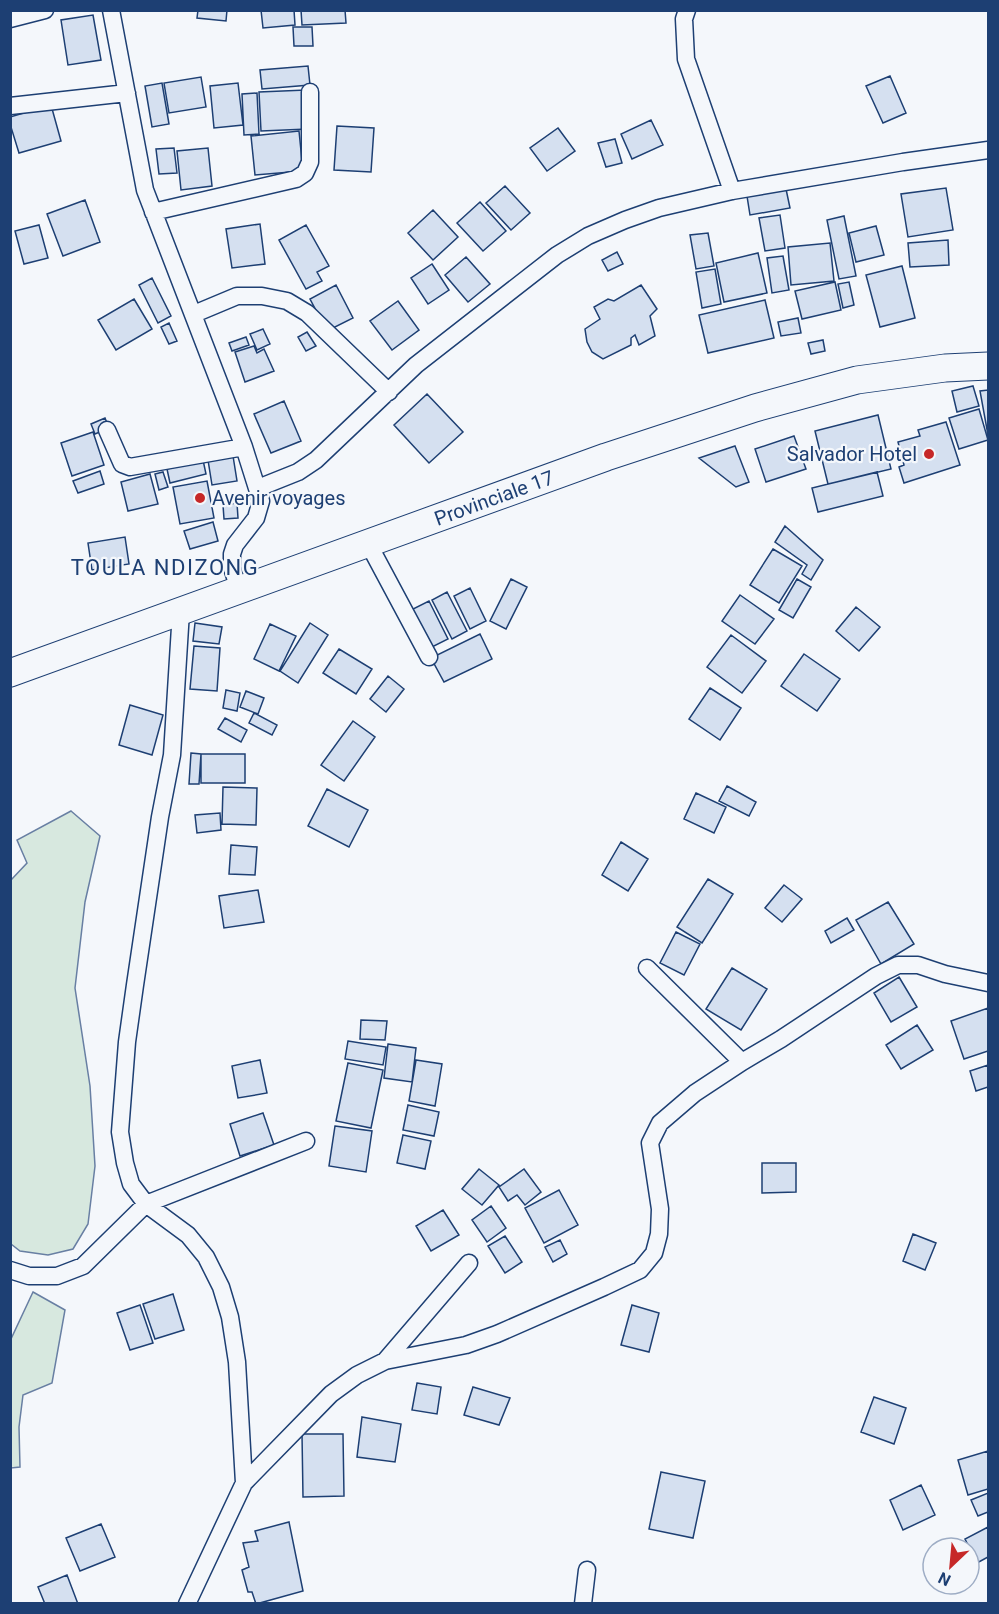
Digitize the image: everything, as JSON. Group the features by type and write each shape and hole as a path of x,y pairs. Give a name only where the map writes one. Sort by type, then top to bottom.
{"main road":[{"name":"Provinciale 17","path":"10,673 606,457 754,408 857,380 945,368 988,366"}],"street":[{"path":"10,19 45,10"},
{"path":"111,10 145,190 244,447 261,501 256,518 235,545 232,555 232,568 240,589"},
{"path":"687,10 684,19 686,59 732,191"},
{"path":"153,212 296,179 305,173 310,162 310,92"},
{"path":"10,106 127,93"},
{"path":"258,488 298,472 316,460 416,366 548,262 588,236 659,208 732,191 988,150"},
{"path":"194,314 237,296 262,296 286,301 307,313 389,392"},
{"path":"107,430 122,464 130,467 244,447"},
{"path":"368,543 429,657"},
{"path":"181,610 172,755 160,817 127,1042 120,1132 131,1184 146,1204 189,1235 206,1257 221,1287 230,1317 237,1362 244,1483"},
{"path":"187,1604 244,1483 331,1394 357,1375 385,1361 466,1345 497,1334 640,1270 654,1253 659,1234 660,1209 650,1143 660,1123 695,1093 876,976 898,965 918,965 945,974 988,983"},
{"path":"647,968 742,1062"},
{"path":"10,1270 28,1276 57,1276 83,1266 146,1204 306,1141"},
{"path":"385,1361 469,1263"},
{"path":"583,1604 587,1570"}],"shaded area":[{"path":"71,811 100,836 85,902 75,988 90,1086 95,1166 88,1224 73,1249 48,1255 20,1251 11,1244 11,880 27,863 17,840"},
{"path":"33,1292 65,1310 52,1383 23,1395 19,1427 20,1467 11,1468 11,1339"}],"building":[{"path":"198,10 227,10 226,21 197,18"},
{"path":"261,10 294,10 295,25 263,28"},
{"path":"301,10 345,10 346,23 302,25"},
{"path":"93,15 101,60 68,65 61,20"},
{"path":"293,27 312,27 313,46 294,46"},
{"path":"308,66 310,85 262,89 260,70"},
{"path":"890,76 906,113 883,123 866,86"},
{"path":"201,77 206,107 169,113 164,83"},
{"path":"162,83 169,124 152,127 145,86"},
{"path":"238,83 243,125 214,128 210,86"},
{"path":"306,90 308,129 261,131 259,92"},
{"path":"257,93 259,134 244,135 242,94"},
{"path":"51,105 61,141 19,153 10,117"},
{"path":"651,120 663,145 632,159 621,134"},
{"path":"337,126 374,128 371,172 334,170"},
{"path":"558,128 575,151 547,171 530,148"},
{"path":"299,131 303,171 255,175 251,136"},
{"path":"615,139 622,163 606,167 598,143"},
{"path":"174,148 177,173 159,174 156,149"},
{"path":"208,148 212,186 181,190 177,151"},
{"path":"505,186 530,213 511,230 486,203"},
{"path":"946,188 953,230 908,237 901,194"},
{"path":"786,189 790,208 750,215 747,196"},
{"path":"85,200 100,242 63,256 47,214"},
{"path":"480,202 506,231 483,251 457,223"},
{"path":"433,210 458,237 433,260 408,233"},
{"path":"780,215 785,248 765,251 759,218"},
{"path":"844,216 856,276 839,279 827,220"},
{"path":"260,224 265,264 232,268 226,229"},
{"path":"39,225 48,258 24,264 15,231"},
{"path":"306,225 329,266 317,272 322,281 306,289 279,240"},
{"path":"876,226 884,255 856,262 849,233"},
{"path":"708,233 714,266 696,269 690,235"},
{"path":"948,240 949,265 910,267 908,243"},
{"path":"830,243 834,281 791,285 788,247"},
{"path":"617,252 623,264 608,271 602,260"},
{"path":"758,253 767,293 724,302 716,263"},
{"path":"783,256 789,290 772,293 767,258"},
{"path":"466,257 490,284 468,302 445,275"},
{"path":"432,264 449,290 428,304 411,278"},
{"path":"902,266 915,318 880,327 866,275"},
{"path":"715,269 721,304 702,308 696,272"},
{"path":"152,278 171,316 158,323 139,285"},
{"path":"835,282 841,310 802,319 795,291"},
{"path":"849,282 854,305 843,308 838,284"},
{"path":"336,285 353,318 327,331 310,299"},
{"path":"641,285 657,309 650,316 655,336 639,345 635,335 631,338 631,345 603,359 592,352 587,342 585,329 600,319 594,307 608,299 614,301"},
{"path":"134,299 152,329 116,350 98,320"},
{"path":"765,300 774,338 708,353 699,315"},
{"path":"398,301 419,330 392,350 370,321"},
{"path":"798,318 801,333 781,336 778,322"},
{"path":"169,323 177,341 169,344 161,327"},
{"path":"263,329 270,344 257,350 250,334"},
{"path":"307,332 316,346 306,351 298,337"},
{"path":"246,337 249,345 232,351 229,343"},
{"path":"823,340 825,351 811,354 808,343"},
{"path":"254,346 257,353 264,349 274,371 245,382 235,352"},
{"path":"973,386 979,406 957,412 952,391"},
{"path":"988,390 988,435 980,391"},
{"path":"427,394 463,432 429,463 394,425"},
{"path":"284,401 301,441 271,453 254,414"},
{"path":"979,409 988,440 959,449 949,418"},
{"path":"878,415 891,469 828,484 815,431"},
{"path":"105,418 109,428 95,434 91,424"},
{"name":"Salvador Hotel","path":"946,422 960,465 904,483 899,467 904,465 898,442 920,436 918,430"},
{"path":"93,432 104,465 72,476 61,443"},
{"path":"794,436 806,469 766,482 755,449"},
{"path":"735,446 749,482 736,487 699,458"},
{"path":"233,456 237,481 212,485 208,460"},
{"path":"203,460 206,474 170,483 167,469"},
{"path":"100,471 104,484 78,493 73,481"},
{"path":"163,472 168,487 159,490 155,474"},
{"path":"877,472 883,496 818,512 812,488"},
{"path":"150,474 158,504 128,511 121,482"},
{"path":"207,481 214,518 180,524 173,487"},
{"path":"237,503 238,518 224,519 223,505"},
{"path":"213,522 218,541 190,549 184,531"},
{"path":"785,526 823,560 811,580 802,574 807,565 775,542"},
{"path":"125,537 129,564 92,570 88,543"},
{"path":"773,549 802,566 779,603 750,585"},
{"path":"511,579 527,587 506,629 490,621"},
{"path":"797,579 811,587 793,618 779,610"},
{"path":"470,588 486,621 470,629 454,596"},
{"path":"447,592 467,631 452,639 432,600"},
{"path":"740,595 774,619 755,644 722,621"},
{"path":"429,601 448,639 428,649 409,611"},
{"path":"856,607 880,627 859,651 836,631"},
{"path":"195,623 222,627 219,644 193,641"},
{"path":"310,623 328,635 298,683 280,671"},
{"path":"270,624 296,636 279,671 254,659"},
{"path":"480,634 492,659 444,682 431,658"},
{"path":"731,635 766,661 742,693 707,667"},
{"path":"194,646 220,648 217,691 190,689"},
{"path":"339,649 372,669 356,694 323,673"},
{"path":"804,654 840,679 817,711 781,686"},
{"path":"388,676 404,689 386,712 370,699"},
{"path":"710,688 741,708 720,740 689,719"},
{"path":"226,690 240,693 237,711 223,708"},
{"path":"246,691 264,698 258,714 240,707"},
{"path":"130,705 163,715 152,755 119,745"},
{"path":"254,713 277,725 272,735 249,723"},
{"path":"225,718 247,730 241,742 218,729"},
{"path":"353,721 375,737 344,781 321,765"},
{"path":"191,753 201,754 199,784 189,784"},
{"path":"201,754 245,754 245,783 201,783"},
{"path":"727,786 756,802 749,816 719,801"},
{"path":"223,787 257,788 256,825 222,824"},
{"path":"327,789 368,810 349,847 308,826"},
{"path":"696,793 726,807 714,833 684,819"},
{"path":"220,813 221,830 197,833 195,815"},
{"path":"621,842 648,859 628,891 602,875"},
{"path":"231,845 257,847 255,875 229,874"},
{"path":"708,879 733,894 702,943 677,927"},
{"path":"784,885 802,899 782,922 765,908"},
{"path":"258,890 264,922 224,928 219,896"},
{"path":"888,902 914,944 881,964 856,920"},
{"path":"847,918 854,930 831,943 825,931"},
{"path":"676,932 700,944 684,975 660,963"},
{"path":"732,968 767,989 741,1030 706,1009"},
{"path":"899,977 917,1007 891,1022 874,993"},
{"path":"988,1008 988,1051 964,1059 951,1021"},
{"path":"361,1020 387,1021 385,1040 360,1039"},
{"path":"917,1025 933,1050 901,1069 886,1045"},
{"path":"348,1041 386,1047 383,1065 345,1059"},
{"path":"388,1044 416,1048 412,1082 384,1078"},
{"path":"260,1060 267,1093 238,1098 232,1066"},
{"path":"416,1060 442,1064 435,1106 409,1101"},
{"path":"348,1063 383,1070 371,1128 336,1121"},
{"path":"988,1065 988,1087 976,1091 970,1071"},
{"path":"408,1105 439,1112 434,1136 403,1130"},
{"path":"263,1113 274,1145 240,1156 230,1124"},
{"path":"335,1126 372,1131 366,1172 329,1166"},
{"path":"403,1135 431,1141 425,1169 397,1163"},
{"path":"762,1163 796,1163 796,1192 762,1193"},
{"path":"479,1169 499,1185 482,1205 462,1189"},
{"path":"524,1169 541,1192 525,1205 517,1195 508,1201 499,1187"},
{"path":"559,1190 578,1225 544,1243 525,1208"},
{"path":"491,1206 506,1228 487,1242 472,1220"},
{"path":"443,1210 459,1235 431,1251 416,1226"},
{"path":"913,1234 936,1243 925,1270 903,1261"},
{"path":"505,1236 522,1262 505,1273 488,1246"},
{"path":"560,1240 567,1254 553,1262 545,1247"},
{"path":"173,1294 184,1330 155,1339 143,1304"},
{"path":"140,1305 153,1343 130,1350 117,1313"},
{"path":"632,1305 659,1313 649,1352 621,1345"},
{"path":"417,1383 441,1387 437,1414 412,1410"},
{"path":"473,1387 510,1398 499,1425 464,1415"},
{"path":"874,1397 906,1408 894,1444 861,1432"},
{"path":"362,1417 401,1424 395,1462 357,1457"},
{"path":"302,1434 343,1434 344,1496 303,1497"},
{"path":"988,1451 988,1489 968,1495 958,1460"},
{"path":"661,1472 705,1481 693,1538 649,1529"},
{"path":"921,1485 935,1515 903,1530 890,1500"},
{"path":"988,1493 988,1512 978,1516 971,1500"},
{"path":"289,1522 303,1591 256,1604 252,1592 248,1592 242,1570 249,1567 243,1543 258,1541 255,1531"},
{"path":"101,1524 115,1557 80,1571 66,1538"},
{"path":"988,1527 988,1557 981,1561 981,1536 971,1536"},
{"path":"67,1575 78,1604 45,1604 38,1587"}],"place":[{"name":"Salvador Hotel","path":"929,454"},
{"name":"Avenir voyages","path":"200,498"}],"district":[{"name":"TOULA NDIZONG","path":"165,567"}]}
